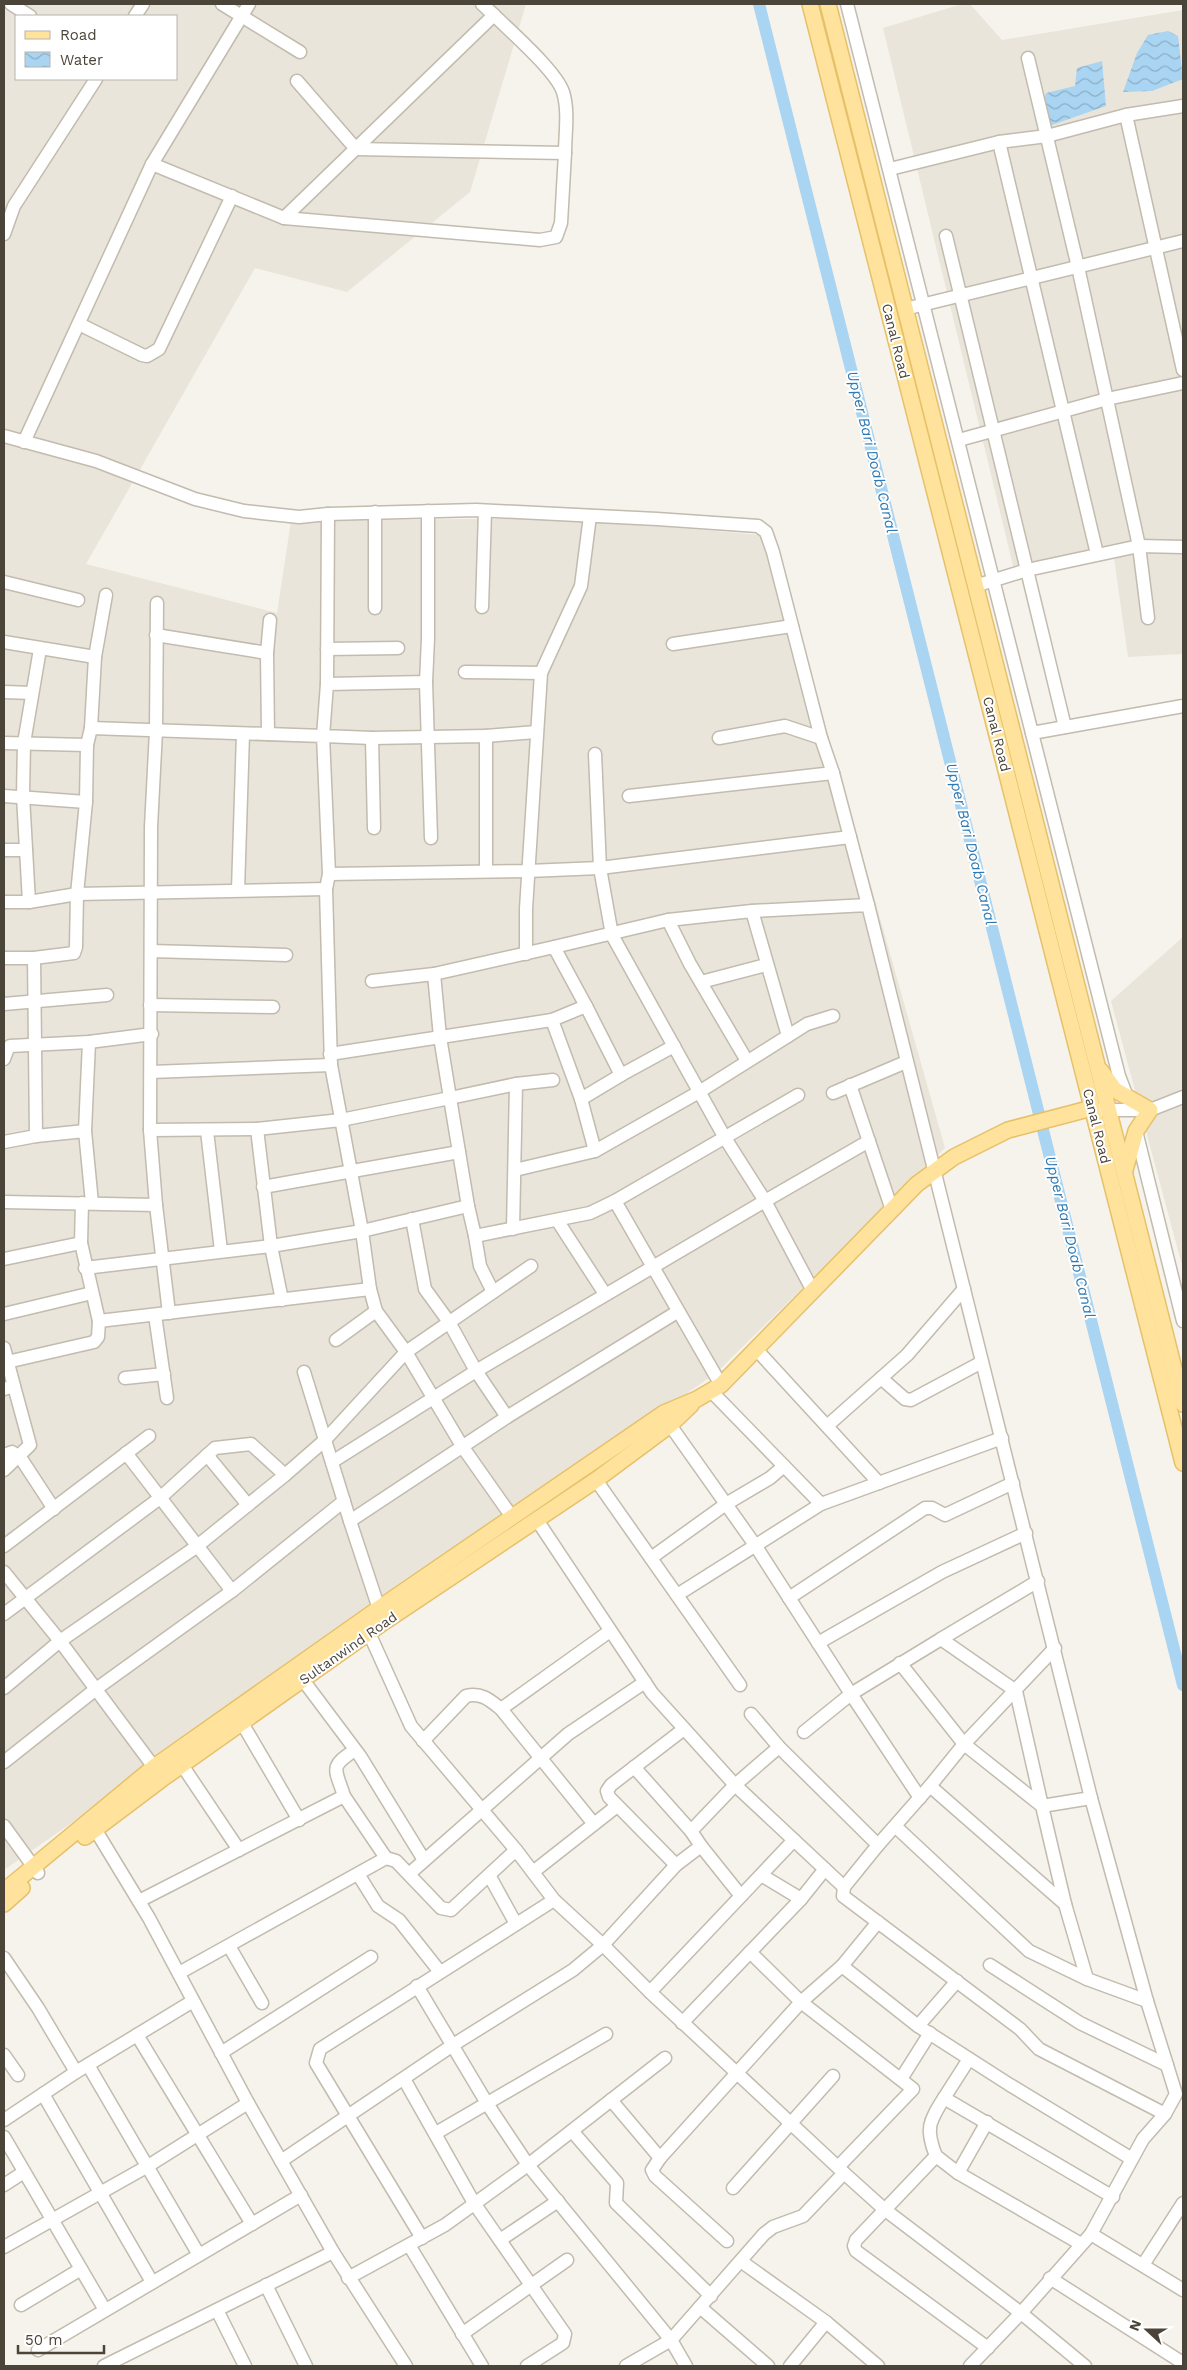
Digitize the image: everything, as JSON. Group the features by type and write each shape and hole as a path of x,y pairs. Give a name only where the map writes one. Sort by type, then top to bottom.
{"main road":[{"name":"Canal Road","path":"810,4 1183,1463"},
{"name":"Canal Road","path":"828,4 1183,1404"},
{"path":"1096,1065 1115,1090 1150,1110 1136,1131 1124,1174"},
{"path":"381,1616 512,1517 664,1413 697,1399 716,1388 917,1184 933,1172 954,1157 1008,1130 1092,1108"},
{"name":"Sultanwind Road","path":"4,1904 36,1870 95,1829 158,1773 182,1765 242,1723 299,1674 366,1626 537,1520 596,1480 670,1425 697,1399"},
{"path":"4,1890 36,1870 158,1773 299,1674"}],"street":[{"path":"4,15 11,4 28,15"},
{"path":"136,15 143,4"},
{"path":"222,4 300,52"},
{"path":"24,442 152,164 249,4"},
{"path":"152,164 284,218 540,240 556,237 561,223 565,153 566,109 563,91 544,66 482,4"},
{"path":"847,4 925,304 1119,1076 1127,1097"},
{"path":"284,218 494,15"},
{"path":"1028,58 1078,267 1139,546 1148,618"},
{"path":"4,234 7,213 14,206 95,80"},
{"path":"297,81 356,149 565,153"},
{"path":"890,169 999,142 1047,136 1126,115 1183,106"},
{"path":"1126,115 1183,370"},
{"path":"999,142 1065,411 1097,554"},
{"path":"79,324 142,355 148,356 159,349 232,196"},
{"path":"946,236 1065,727"},
{"path":"905,309 1183,241"},
{"path":"958,440 1107,399 1183,384"},
{"path":"4,436 96,461 195,500 227,507 299,517 375,512 485,510 758,526 766,532 868,905 933,1172 1026,1533 1091,1798 1147,2001 1176,2094 1165,2114 1148,2132 1091,2234 988,2348 976,2365"},
{"path":"482,607 485,510"},
{"path":"428,511 426,682 430,838"},
{"path":"375,512 375,608"},
{"path":"328,514 328,684 323,736 329,874 326,889 330,1060 362,1231 370,1289 376,1311 406,1352 462,1446 512,1517"},
{"path":"526,954 528,871 541,672 581,586 590,516"},
{"path":"975,586 1027,570 1139,546 1183,547"},
{"path":"4,582 78,600"},
{"path":"4,958 34,958 70,954 75,951 77,894 86,802 87,746 91,728 95,657 106,595"},
{"path":"157,603 156,731 151,827 150,1005 152,1034 150,1130 156,1205 169,1313"},
{"path":"268,734 267,653 270,620"},
{"path":"673,644 792,626"},
{"path":"156,636 267,653"},
{"path":"4,642 95,657"},
{"path":"327,650 398,648"},
{"path":"29,902 23,796 24,743 40,649"},
{"path":"465,672 541,672"},
{"path":"328,684 426,682"},
{"path":"4,692 32,694"},
{"path":"1032,733 1183,706"},
{"path":"719,738 785,726 821,738"},
{"path":"91,728 372,738 486,736 536,732"},
{"path":"238,890 243,734"},
{"path":"486,736 486,871"},
{"path":"372,738 374,828"},
{"path":"4,742 87,746"},
{"path":"595,754 600,868 612,935 725,1138 765,1201 813,1291"},
{"path":"630,796 833,773"},
{"path":"4,796 86,802"},
{"path":"329,874 600,868 850,837"},
{"path":"4,850 26,850"},
{"path":"4,902 29,902 77,894 151,891 326,889"},
{"path":"372,981 434,974 612,935 668,920 752,911 868,905"},
{"path":"752,911 788,1036"},
{"path":"668,920 701,982 747,1061"},
{"path":"554,948 622,1075"},
{"path":"150,951 286,955"},
{"path":"34,958 33,1047 36,1136"},
{"path":"701,982 766,965"},
{"path":"434,974 440,1038 468,1206 480,1266 493,1292"},
{"path":"4,1004 107,996"},
{"path":"150,1005 273,1007"},
{"path":"151,1072 330,1060 440,1038 552,1020 586,1006"},
{"path":"515,1170 595,1151 699,1092 807,1024 832,1016"},
{"path":"552,1020 581,1098 595,1151"},
{"path":"4,1058 10,1046 33,1047 152,1034"},
{"path":"8,1362 94,1342 98,1337 99,1321 85,1268 81,1243 87,1203 85,1131 89,1042"},
{"path":"581,1098 674,1046"},
{"path":"833,1093 906,1062"},
{"path":"150,1130 207,1131 257,1129 341,1120 516,1084 553,1080"},
{"path":"513,1229 516,1084"},
{"path":"850,1085 892,1210"},
{"path":"475,1236 590,1213 615,1202 798,1096"},
{"path":"1092,1108 1108,1111 1150,1110 1183,1097"},
{"path":"257,1129 271,1246 282,1300"},
{"path":"4,1142 36,1136 85,1131"},
{"path":"207,1131 221,1251"},
{"path":"1136,1131 1182,1308"},
{"path":"332,1462 476,1371 869,1141"},
{"path":"263,1187 459,1152"},
{"path":"4,1202 156,1205"},
{"path":"615,1202 677,1312 716,1388 784,1466 821,1504"},
{"path":"85,1268 271,1246 362,1231 468,1206"},
{"path":"412,1219 425,1288 449,1322 476,1371 507,1417"},
{"path":"557,1220 605,1294"},
{"path":"4,1259 81,1243"},
{"path":"4,1688 60,1641 196,1547 285,1475 324,1442 406,1352 531,1266"},
{"path":"99,1321 370,1289"},
{"path":"827,1426 907,1355 964,1290"},
{"path":"4,1314 92,1293"},
{"path":"336,1340 376,1311"},
{"path":"350,1522 507,1417 677,1312"},
{"path":"155,1315 167,1398"},
{"path":"4,1348 8,1362 9,1388 31,1440 27,1451 4,1470"},
{"path":"756,1349 879,1483"},
{"path":"881,1378 903,1397 911,1400 982,1362"},
{"path":"304,1372 324,1442 381,1616"},
{"path":"125,1378 164,1374"},
{"path":"670,1425 755,1545 920,1798"},
{"path":"4,1546 149,1436"},
{"path":"677,1595 821,1504 1002,1438"},
{"path":"4,1614 24,1597 160,1498 215,1448 251,1444 285,1475"},
{"path":"4,1455 12,1452 20,1457 54,1509"},
{"path":"126,1453 196,1547 232,1591"},
{"path":"207,1455 248,1504"},
{"path":"651,1558 726,1504 770,1478 784,1466"},
{"path":"596,1480 740,1685"},
{"path":"789,1598 925,1508 932,1508 945,1515 1013,1483"},
{"path":"4,1762 96,1689 232,1591 344,1501"},
{"path":"537,1520 644,1682 735,1785 844,1887"},
{"path":"818,1643 942,1572 1026,1533"},
{"path":"4,1572 60,1641 158,1773"},
{"path":"804,1732 851,1694 1038,1581"},
{"path":"366,1626 411,1726 516,1850 554,1900 603,1945 682,2023 884,2209 1021,2312 1085,2366"},
{"path":"501,1709 610,1630"},
{"path":"941,1638 1016,1691 1065,1904 1087,1979"},
{"path":"1055,1648 964,1744 920,1798 878,1844 844,1887 843,1896 1020,2029 1039,2049 1165,2114"},
{"path":"900,1663 964,1744 1042,1806 1091,1798"},
{"path":"299,1674 355,1750 424,1860"},
{"path":"409,1874 568,1734 644,1682"},
{"path":"423,1741 466,1696 474,1694 483,1696 501,1709 542,1757 594,1824"},
{"path":"751,1714 779,1747 878,1844"},
{"path":"242,1723 299,1820"},
{"path":"676,1865 609,1797 609,1788 684,1729"},
{"path":"692,1831 735,1785 779,1747"},
{"path":"355,1750 338,1761 336,1768 344,1796 386,1858 396,1861 440,1908 446,1911 451,1910 516,1850"},
{"path":"182,1765 239,1850"},
{"path":"634,1767 692,1831 701,1846 741,1896"},
{"path":"930,1786 1065,1904"},
{"path":"139,1901 344,1796"},
{"path":"533,1872 617,1806"},
{"path":"4,1826 36,1870"},
{"path":"895,1826 1029,1951 1087,1979 1147,2001"},
{"path":"95,1829 139,1901 248,2103 348,2278 406,2366"},
{"path":"650,1992 794,1840"},
{"path":"281,2161 453,2046 574,1970 603,1945 676,1865 701,1846"},
{"path":"179,1973 386,1858"},
{"path":"682,2023 800,1899 825,1869"},
{"path":"358,1874 378,1906 399,1920 440,1972"},
{"path":"489,1875 516,1924"},
{"path":"761,1875 800,1899"},
{"path":"422,2238 316,2063 317,2055 320,2048 554,1900"},
{"path":"727,2241 655,2176 652,2170 660,2158 801,2002 842,1966 878,1922"},
{"path":"229,1946 262,2002"},
{"path":"626,2366 671,2340 742,2262 764,2234 773,2227 803,2216 913,2089 801,2002 750,1952"},
{"path":"221,2053 371,1957"},
{"path":"4,1958 38,2008 76,2072"},
{"path":"990,1965 1080,2023 1167,2065"},
{"path":"842,1966 918,2026 1132,2159"},
{"path":"918,2026 957,1981"},
{"path":"417,1986 488,2105 528,2165 671,2340 686,2366"},
{"path":"4,2120 76,2072 194,2001"},
{"path":"901,2079 930,2033"},
{"path":"436,2133 488,2105 606,2034"},
{"path":"137,2035 252,2224"},
{"path":"4,2055 18,2075"},
{"path":"348,2278 445,2225 528,2165 665,2058"},
{"path":"969,2058 931,2118 928,2128 936,2156 958,2173 1082,2244"},
{"path":"88,2065 199,2255"},
{"path":"733,2188 833,2076"},
{"path":"404,2079 474,2203 565,2334 563,2344 527,2366"},
{"path":"43,2094 152,2282"},
{"path":"944,2098 1113,2197"},
{"path":"611,2100 660,2158"},
{"path":"4,2247 148,2166 248,2103"},
{"path":"958,2173 987,2122"},
{"path":"572,2131 617,2183 616,2203 711,2296"},
{"path":"4,2137 105,2310"},
{"path":"936,2156 884,2209 856,2240 854,2246 856,2251 988,2348"},
{"path":"4,2185 24,2172"},
{"path":"38,2350 301,2195"},
{"path":"500,2240 558,2201"},
{"path":"1143,2265 1183,2203"},
{"path":"1091,2234 1183,2290"},
{"path":"409,2245 482,2366"},
{"path":"104,2366 333,2252"},
{"path":"462,2334 567,2260"},
{"path":"742,2262 826,2322 878,2366"},
{"path":"21,2305 81,2269"},
{"path":"1050,2278 1183,2363"},
{"path":"266,2285 306,2366"},
{"path":"700,2307 768,2366"},
{"path":"217,2310 245,2366"},
{"path":"790,2366 826,2322"}],"shaded area":[{"path":"4,4 526,4 470,192 347,292 255,268 86,564 277,613 291,521 563,518 772,536 945,1148 716,1373 4,1870"},
{"path":"962,4 970,4 1002,40 1183,10 1183,654 1128,657 1112,544 1016,578 883,28"},
{"path":"1183,937 1183,1269 1111,1001"}],"water":[{"path":"1168,31 1178,36 1183,79 1152,91 1123,92 1137,53 1148,35"},
{"path":"1102,61 1106,106 1049,126 1043,103 1046,93 1075,86 1077,68"}],"waterway":[{"name":"Upper Bari Doab Canal","path":"759,4 1183,1685"}]}
